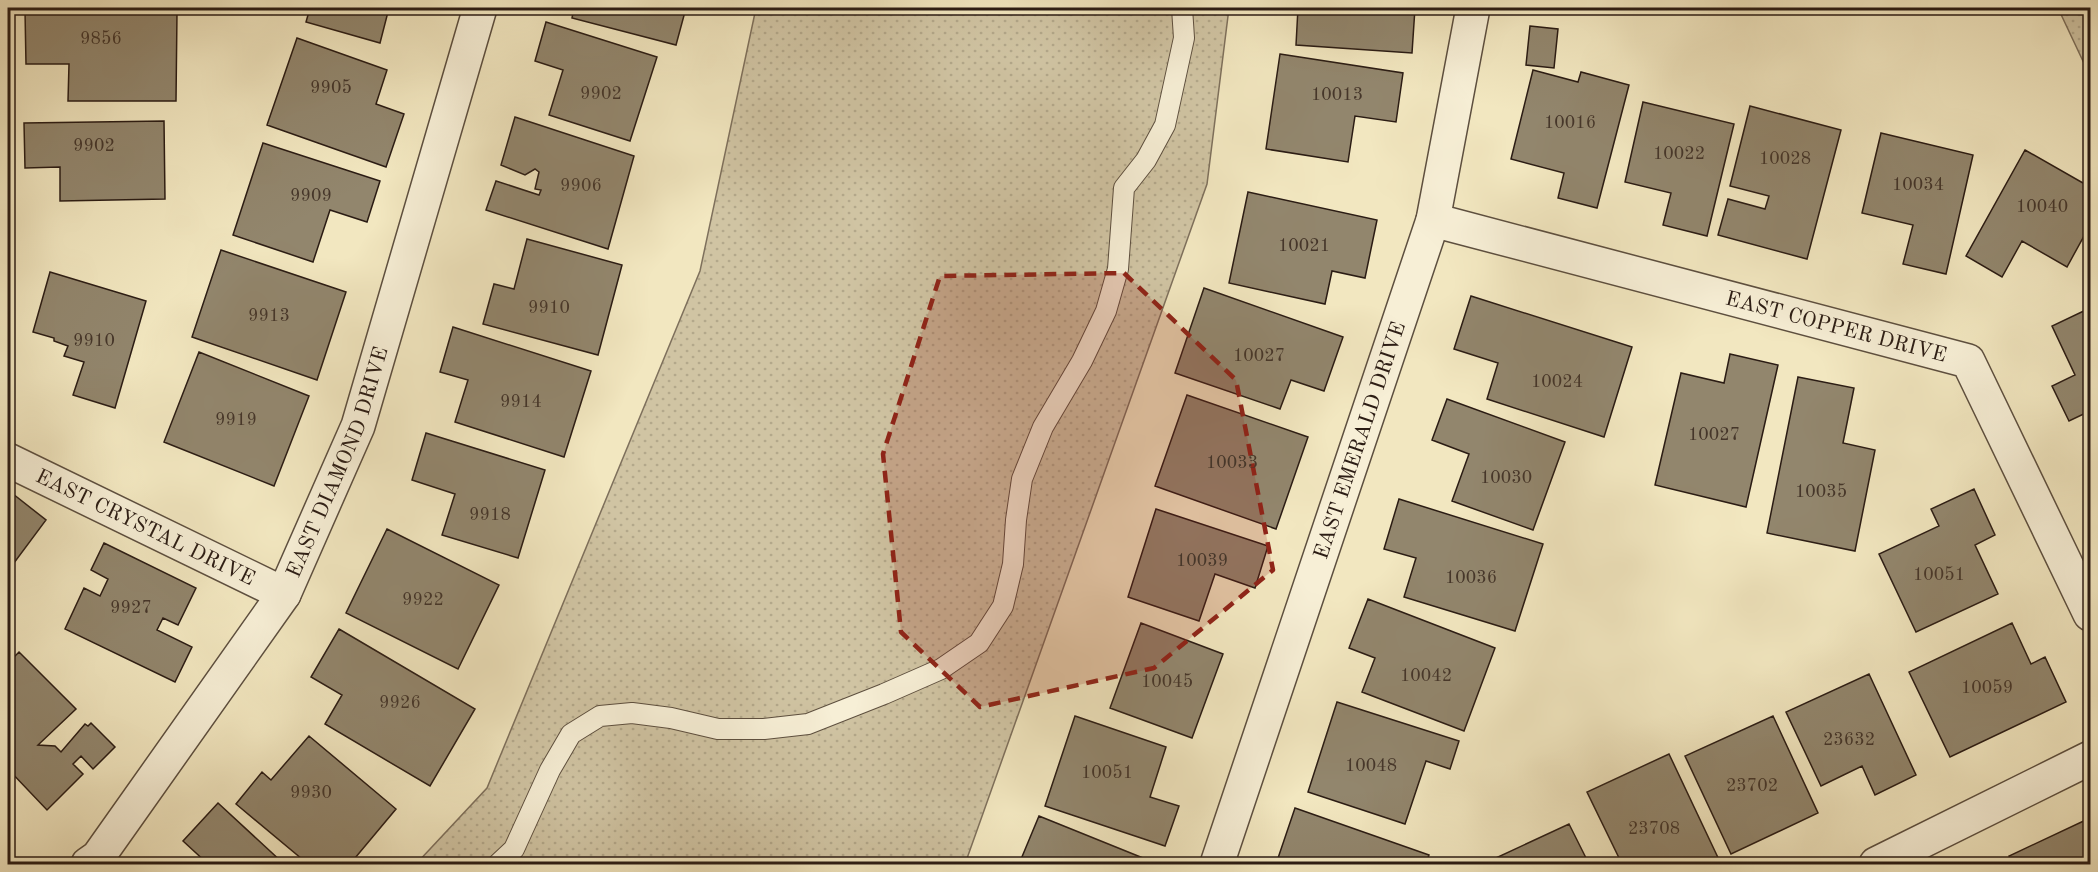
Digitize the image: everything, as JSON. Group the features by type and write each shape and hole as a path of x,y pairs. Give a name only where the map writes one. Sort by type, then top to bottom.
{"street":[{"name":"EAST DIAMOND DRIVE","path":"88,864 98,857 285,594 358,426 480,8"},
{"name":"EAST EMERALD DRIVE","path":"1217,864 1433,220 1473,8"},
{"name":"EAST COPPER DRIVE","path":"1433,220 1968,361 2091,614"},
{"name":"EAST CRYSTAL DRIVE","path":"8,460 285,594"},
{"path":"1876,864 2091,758"}],"lane":[{"path":"498,864 514,849 550,770 570,734 600,716 632,713 671,718 718,729 764,729 808,724 941,669 979,643 1003,606 1013,564 1022,479 1043,427 1082,361 1106,311 1118,269 1124,188 1146,160 1165,125 1185,38 1182,8"}],"highlighted area":[{"path":"1124,273 1236,380 1273,570 1154,668 980,707 901,632 883,454 940,276"}],"shaded area":[{"path":"756,8 1229,8 1207,184 965,864 416,864 487,788 700,271"},
{"path":"2058,8 2090,8 2090,76"}],"building":[{"path":"310,8 389,8 380,43 306,22"},
{"path":"574,8 686,8 676,45 572,18"},
{"path":"1298,8 1415,8 1412,53 1296,45"},
{"path":"25,11 177,12 176,101 68,101 69,64 26,64"},
{"path":"546,22 657,57 630,141 549,115 563,70 535,61"},
{"path":"1530,26 1558,29 1554,68 1526,65"},
{"path":"297,38 387,70 376,104 404,114 386,167 267,125"},
{"path":"1280,54 1403,73 1396,122 1355,116 1348,162 1266,149"},
{"path":"1533,70 1578,82 1581,72 1629,85 1597,208 1558,198 1564,173 1511,159"},
{"path":"1643,102 1734,124 1707,236 1663,225 1671,193 1625,182"},
{"path":"1750,106 1841,130 1807,259 1718,235 1728,199 1765,209 1769,196 1730,186"},
{"path":"515,117 634,156 608,249 486,210 496,181 539,195 541,190 535,189 539,172 535,169 525,175 501,165"},
{"path":"164,121 165,199 60,201 60,167 25,168 24,123"},
{"path":"1881,133 1973,155 1946,274 1903,264 1913,225 1862,213"},
{"path":"263,143 380,181 367,222 330,210 313,262 233,235"},
{"path":"2025,150 2090,187 2090,225 2067,267 2022,241 2002,277 1966,256"},
{"path":"1248,192 1377,220 1365,278 1332,271 1325,304 1229,283"},
{"path":"527,239 622,265 598,355 483,324 494,284 514,289"},
{"path":"221,250 346,292 317,380 192,337"},
{"path":"50,272 146,301 115,408 73,395 84,362 64,356 68,346 54,341 54,338 33,332"},
{"path":"1204,288 1343,337 1324,391 1291,380 1280,409 1175,373"},
{"path":"1471,296 1632,347 1604,437 1487,399 1498,363 1454,349"},
{"path":"2090,308 2090,411 2069,421 2052,386 2075,375 2052,326"},
{"path":"453,327 591,371 564,457 455,422 468,380 440,372"},
{"path":"199,352 309,396 274,486 164,442"},
{"path":"1730,354 1778,365 1746,507 1655,485 1681,373 1724,383"},
{"path":"1798,377 1854,388 1843,443 1875,450 1855,551 1767,533"},
{"path":"1187,395 1308,437 1276,529 1155,486"},
{"path":"1447,399 1565,442 1533,530 1452,501 1469,454 1432,440"},
{"path":"426,433 545,470 518,558 442,535 455,494 412,480"},
{"path":"1974,489 1995,535 1975,545 1998,594 1916,632 1879,554 1939,526 1931,509"},
{"path":"8,490 46,520 8,571"},
{"path":"1399,499 1543,544 1515,631 1404,597 1416,558 1384,549"},
{"path":"1156,509 1268,546 1255,588 1215,574 1199,621 1128,597"},
{"path":"387,529 499,585 458,669 346,613"},
{"path":"104,543 196,588 178,625 163,618 157,630 192,647 175,682 65,629 84,588 100,596 108,579 91,570"},
{"path":"1368,599 1495,648 1464,731 1362,692 1375,658 1349,648"},
{"path":"1141,623 1223,654 1192,738 1110,708"},
{"path":"2012,623 2031,664 2045,657 2066,702 1950,757 1909,672"},
{"path":"339,629 475,709 430,786 325,724 342,695 311,677"},
{"path":"19,652 76,709 38,745 55,746 61,752 85,724 88,726 91,723 115,747 93,769 81,756 73,764 83,774 47,810 8,769 8,663"},
{"path":"1869,674 1916,775 1875,795 1862,766 1821,786 1786,712"},
{"path":"1337,702 1459,741 1450,769 1426,761 1405,824 1308,792"},
{"path":"1075,716 1166,747 1150,797 1179,806 1165,846 1045,806"},
{"path":"1773,716 1818,813 1731,854 1685,756"},
{"path":"309,736 396,809 350,864 308,864 236,804 262,772 271,780"},
{"path":"1669,754 1721,864 1622,864 1587,792"},
{"path":"218,803 284,864 208,864 183,841"},
{"path":"1295,808 1429,855 1426,864 1276,864"},
{"path":"1039,816 1143,858 1141,864 1019,864"},
{"path":"2090,818 2090,864 2013,864 2009,856"},
{"path":"1569,824 1589,864 1483,864"}]}
